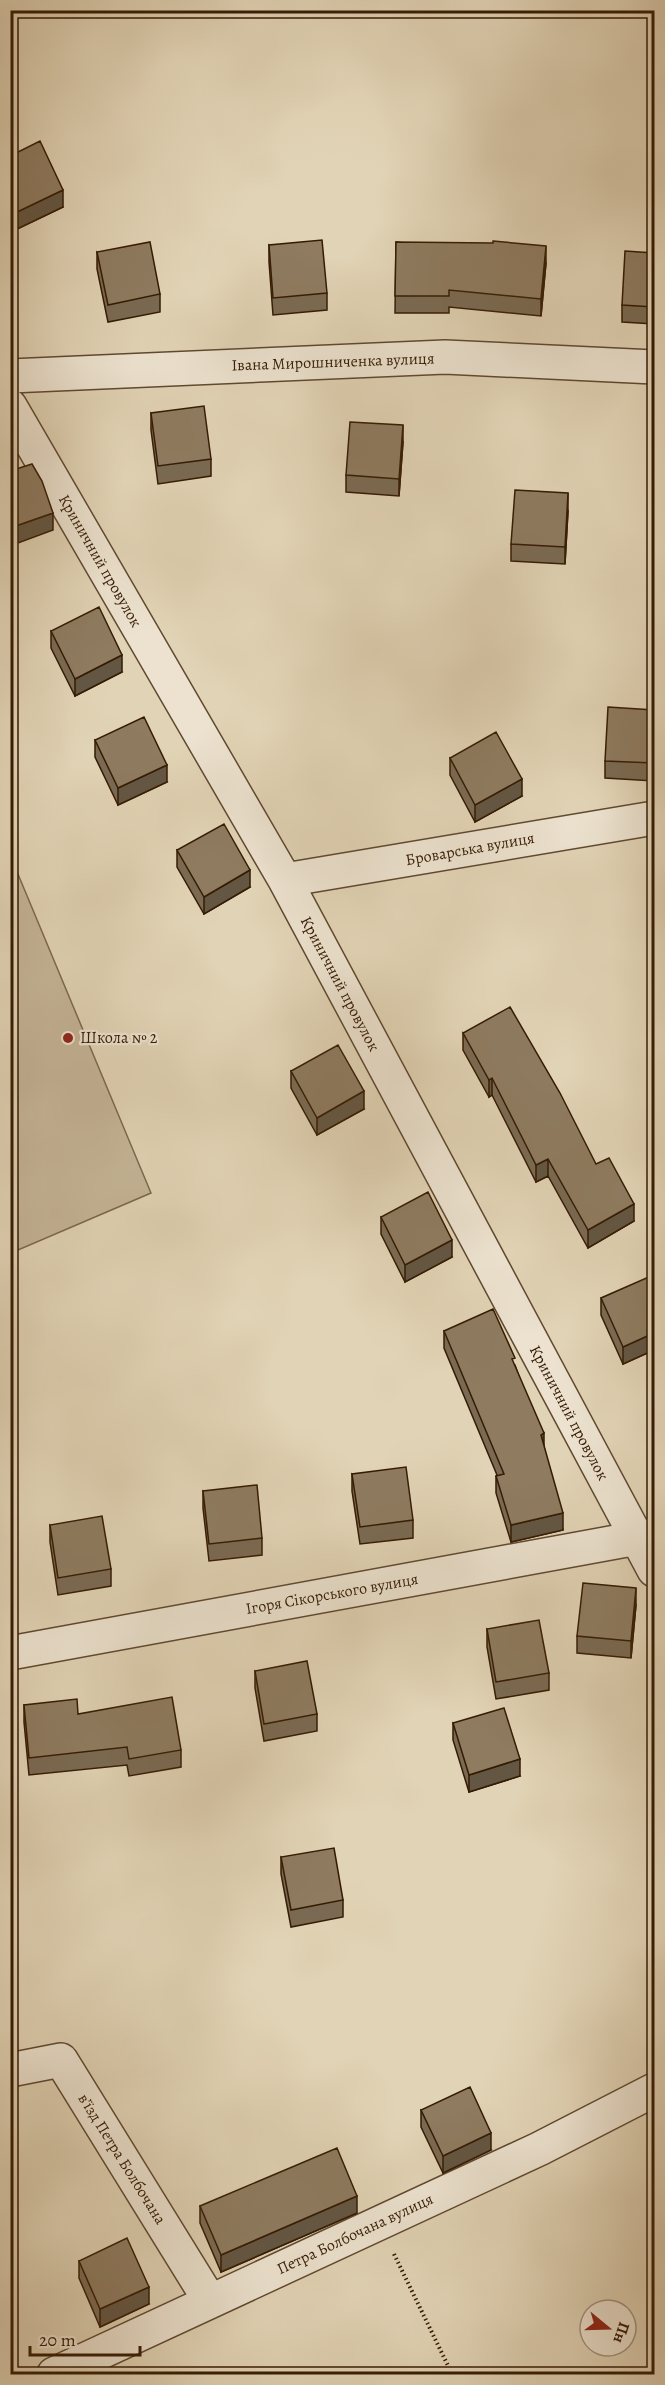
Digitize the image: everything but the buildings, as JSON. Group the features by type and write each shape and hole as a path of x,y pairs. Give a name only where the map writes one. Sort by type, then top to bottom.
{"street":[{"name":"Івана Мирошниченка вулиця","path":"10,376 445,357 654,367"},
{"name":"Криничний провулок","path":"10,406 285,880 645,1537 654,1570"},
{"name":"Броварська вулиця","path":"285,880 654,818"},
{"name":"Ігоря Сікорського вулиця","path":"10,1653 645,1537"},
{"name":"в’їзд Петра Болбочана","path":"10,2070 61,2060 210,2301"},
{"name":"Петра Болбочана вулиця","path":"54,2374 539,2149 654,2090"}],"path":[{"path":"379,2223 452,2374"}],"shaded area":[{"path":"10,855 151,1193 11,1253 10,1253"}],"place":[{"name":"Школа № 2","path":"68,1038"}]}
